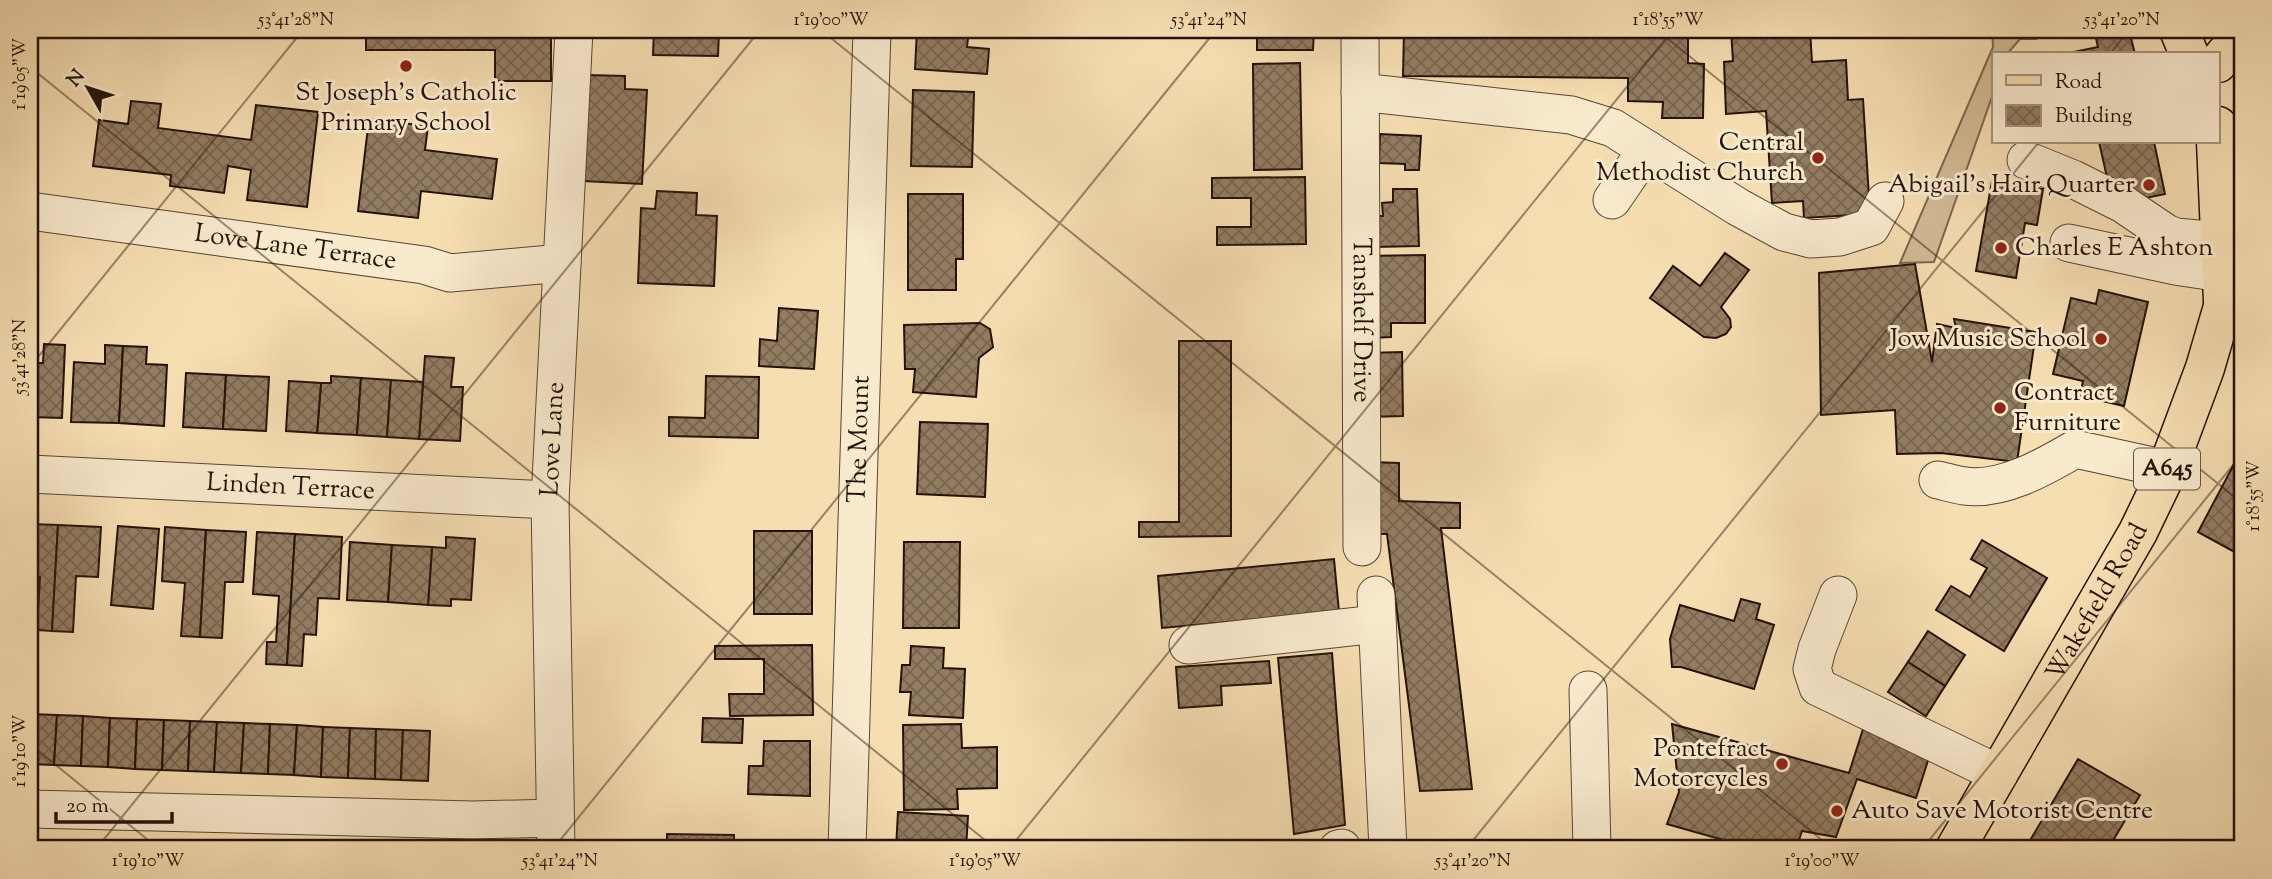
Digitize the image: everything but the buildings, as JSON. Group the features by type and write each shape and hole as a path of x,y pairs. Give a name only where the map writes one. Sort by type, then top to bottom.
{"main road":[{"path":"2179,30 2188,52"},
{"path":"2220,60 2226,53 2242,45"},
{"path":"2220,128 2242,144"},
{"name":"Wakefield Road","path":"1955,849 2138,532 2167,469 2205,368 2227,270 2216,144"}],"street":[{"name":"Love Lane","path":"556,833 550,500 574,30"},
{"name":"The Mount","path":"847,849 872,30"},
{"name":"Tanshelf Drive","path":"1360,30 1362,547"},
{"path":"1360,92 1571,115 1613,128 1738,207 1784,232 1811,239 1840,237 1871,227 1885,201"},
{"path":"1612,200 1647,149"},
{"path":"2026,160 2073,179 2123,204 2227,270"},
{"name":"Love Lane Terrace","path":"30,211 424,265 450,273 562,263"},
{"path":"2069,243 2175,266 2227,270"},
{"path":"1938,480 1968,487 2004,482 2036,471 2076,449 2167,469"},
{"name":"Linden Terrace","path":"30,474 550,500"},
{"path":"1838,595 1812,669 1818,687 1999,774"},
{"path":"1188,645 1376,609 1388,849"},
{"path":"1588,690 1592,849"},
{"path":"30,809 438,834 556,833"}],"shaded area":[{"path":"1992,30 2034,30 2036,39 2020,39 2009,52 1992,52 1992,97 1934,262 1900,263 1993,47"}],"place":[{"name":"St Joseph's Catholic Primary School","path":"406,66"},
{"name":"Central Methodist Church","path":"1818,158"},
{"name":"Abigail’s Hair Quarter","path":"2149,185"},
{"name":"Charles E Ashton","path":"2001,248"},
{"name":"Jow Music School","path":"2101,339"},
{"name":"Contract Furniture","path":"2000,408"},
{"name":"Pontefract Motorcycles","path":"1782,764"},
{"name":"Auto Save Motorist Centre","path":"1837,811"}]}
